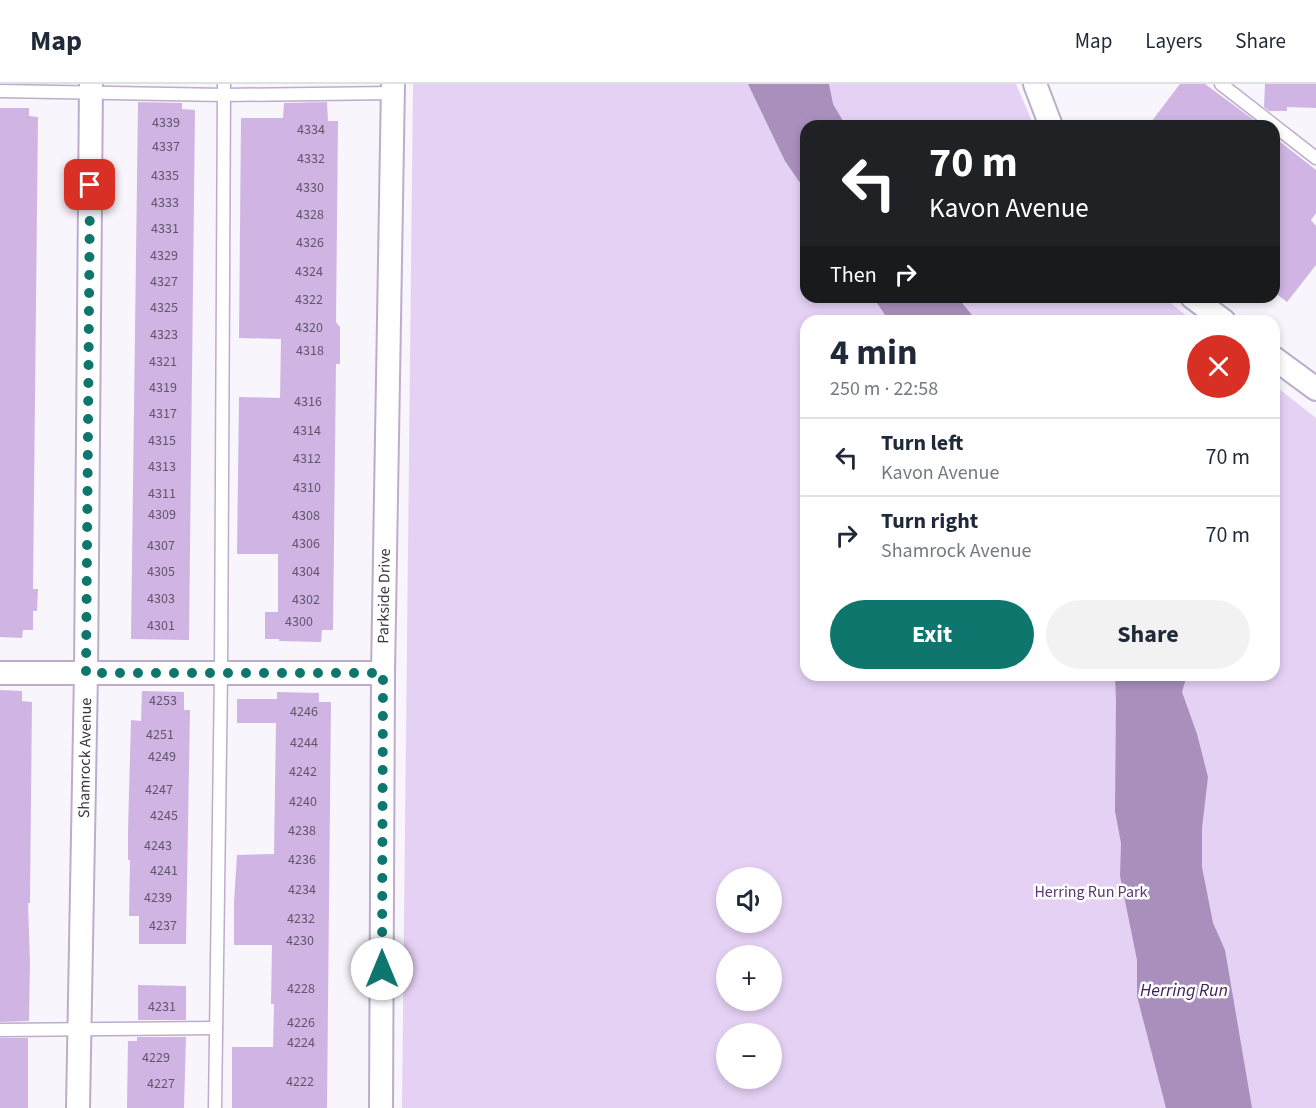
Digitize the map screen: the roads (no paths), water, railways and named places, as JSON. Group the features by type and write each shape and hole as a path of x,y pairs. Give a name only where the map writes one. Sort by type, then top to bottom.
{"street":[{"path":"1035,84 1049,120"},
{"name":"Shamrock Avenue","path":"78,1108 86,673 91,88"},
{"name":"Parkside Drive","path":"381,1108 383,673 393,89"},
{"path":"1200,303 1216,315"},
{"path":"1280,362 1316,389"},
{"path":"0,673 383,673"}],"lane":[{"path":"1221,84 1267,120"},
{"path":"0,92 91,88 393,89"},
{"path":"215,1108 221,673 224,89"},
{"path":"1280,130 1316,158"},
{"path":"0,1030 216,1028"}],"water":[{"path":"748,84 829,84 833,104 842,120 800,120 800,183 785,161"},
{"path":"877,303 962,303 972,315 885,315"},
{"name":"Herring Run","path":"1115,681 1185,681 1182,692 1197,734 1208,777 1202,828 1202,867 1213,923 1225,950 1252,1108 1166,1108 1137,996 1137,960 1120,876 1121,843 1115,811"}],"park label":[{"name":"Herring Run Park","path":"1091,892"}]}
